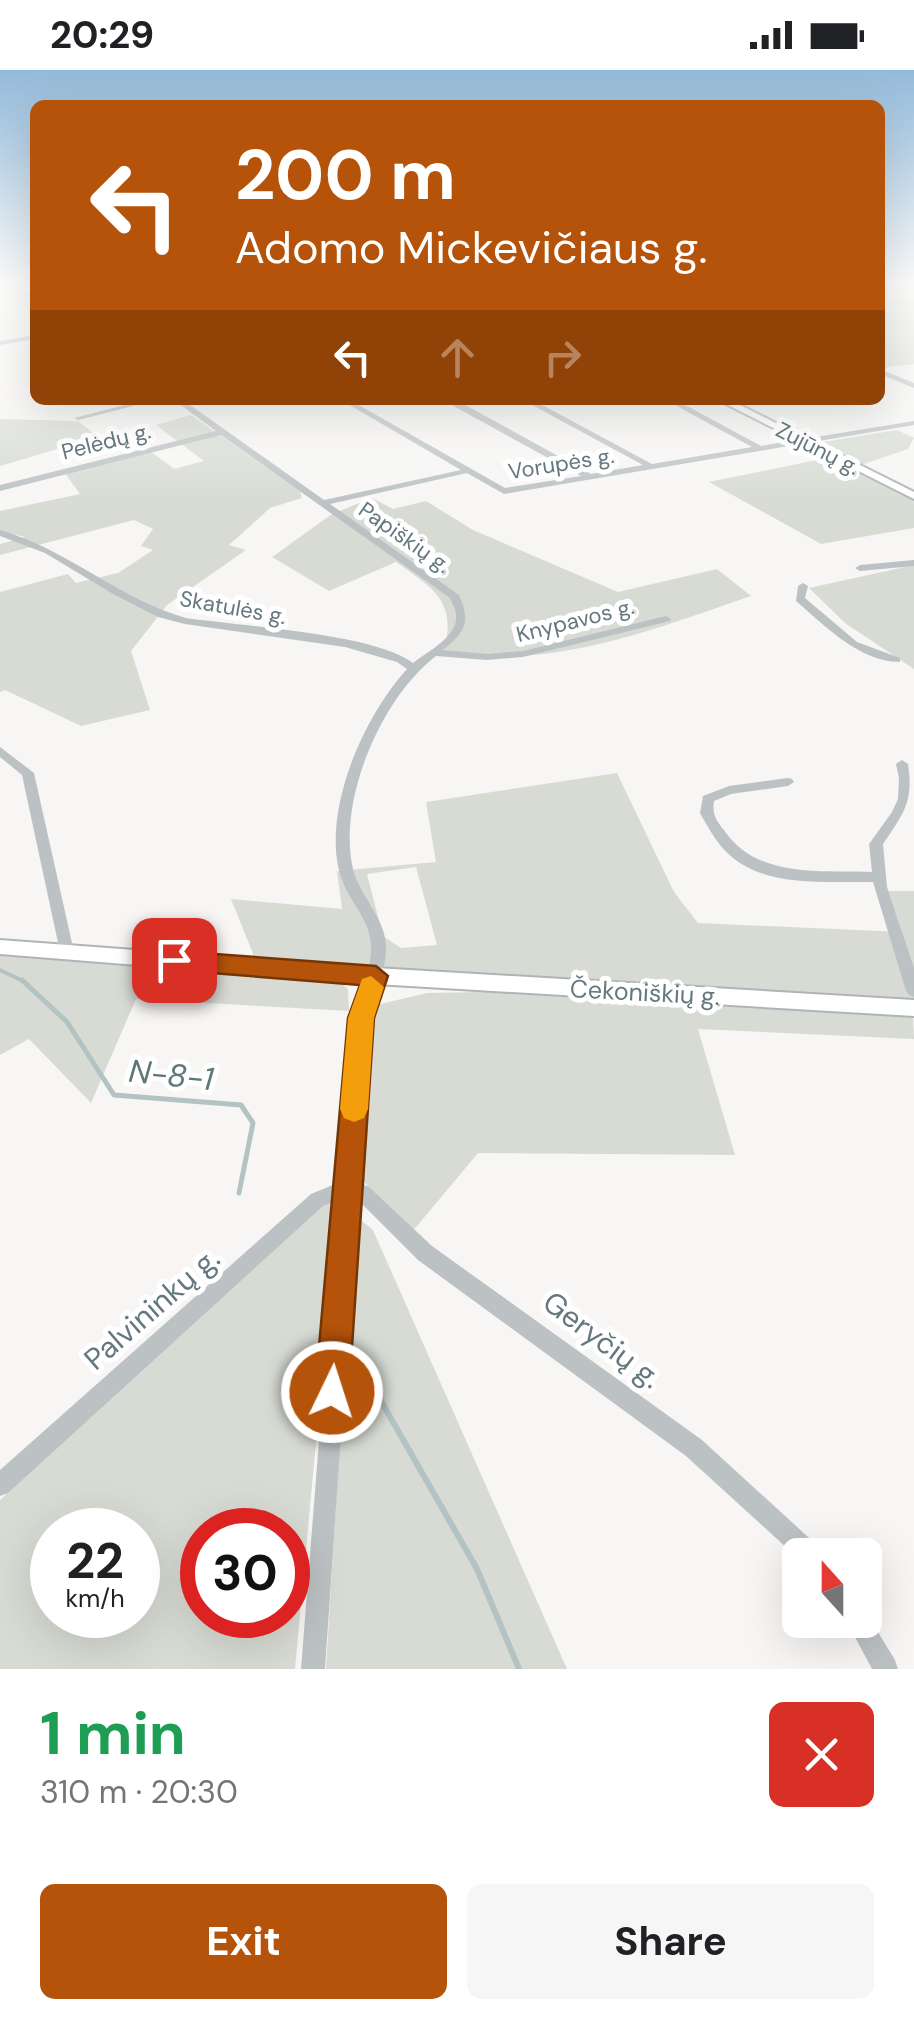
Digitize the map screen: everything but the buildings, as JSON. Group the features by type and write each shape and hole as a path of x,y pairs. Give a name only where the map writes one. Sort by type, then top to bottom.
{"main road":[{"name":"Zujūnų g.","path":"733,405 914,496"},
{"name":"Čekoniškių g.","path":"0,947 376,976 914,1008"}],"street":[{"path":"885,373 914,386"},
{"path":"78,418 132,405"},
{"name":"Papiškių g.","path":"185,405 455,596 462,624 413,669 384,705 354,776 346,810 348,879 377,930 376,976"},
{"name":"Vorupės g.","path":"353,405 464,472 504,491 914,423"},
{"path":"458,405 590,477"},
{"path":"536,405 650,466"},
{"path":"679,405 759,448"},
{"name":"Pelėdų g.","path":"0,488 222,432"},
{"path":"322,504 464,472"},
{"name":"Skatulės g.","path":"0,533 37,544 162,615 296,639 366,646 399,656 413,669"},
{"path":"860,568 914,563"},
{"path":"802,586 800,599 846,638 896,660"},
{"name":"Knypavos g.","path":"432,653 487,658 524,654 666,618"},
{"path":"0,751 28,773 67,952"},
{"path":"902,764 913,788 912,798 876,844 880,877 914,991"},
{"path":"788,782 728,790 708,800 706,813 732,853 764,870 880,877"},
{"path":"313,1669 361,1018 376,976"},
{"name":"Palvininkų g.","path":"0,1485 318,1200 348,1187"},
{"name":"Geryčių g.","path":"348,1187 364,1193 425,1253 694,1448 792,1538"},
{"path":"868,1638 886,1669"}],"shaded area":[{"path":"885,359 914,359 914,364 885,367"},
{"path":"191,415 300,491 302,498 270,508 229,545 246,550 167,605 131,651 150,710 81,726 5,690 0,692 0,592 68,574 76,583 118,573 153,550 141,546 153,529 134,520 0,555 0,544 25,537 0,531 0,511 80,494 64,472 149,450 174,469 204,461 156,425"},
{"path":"0,419 78,421 98,437 0,466"},
{"path":"897,430 914,438 908,449 861,465 817,443"},
{"path":"831,457 914,499 914,528 821,544 709,482"},
{"path":"372,498 393,509 426,501 473,530 618,592 717,569 751,596 639,633 561,652 483,656 444,651 445,608 431,589 396,562 329,591 272,557 332,514"},
{"path":"914,565 914,669 845,623 809,588"},
{"path":"617,773 674,892 698,923 902,932 888,891 914,891 914,1001 256,961 231,899 342,909 337,871 436,862 426,802","holes":["416,867 437,945 401,948 383,936 367,874"]},
{"path":"0,951 336,979 348,989 349,1011 136,999 91,1103 29,1039 0,1055"},
{"path":"486,992 913,1014 914,1039 698,1029 735,1155 478,1153 412,1232 361,1179 370,1014 376,1005 427,993"},
{"path":"334,1199 338,1204 310,1508 180,1508 180,1638 298,1638 295,1669 0,1669 0,1500 325,1201"},
{"path":"362,1221 373,1230 567,1669 326,1669 353,1222"}],"waterway":[{"name":"N-8-1","path":"0,970 23,981"},
{"name":"N-8-1","path":"23,981 67,1022 114,1095 241,1105 253,1123 239,1193"},
{"name":"N-8-1","path":"377,1394 477,1569 519,1669"}],"slow traffic":[{"path":"354,1109 361,1018 371,987"}],"route":[{"path":"174,960 376,976 361,1018 332,1392"}]}
